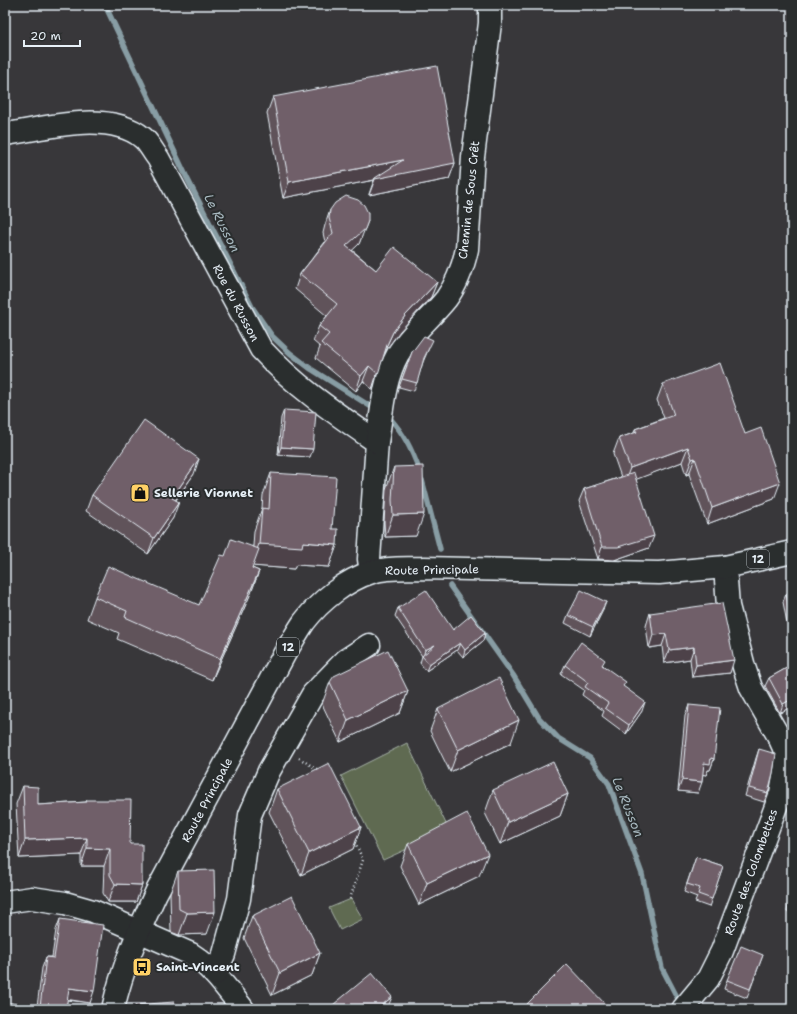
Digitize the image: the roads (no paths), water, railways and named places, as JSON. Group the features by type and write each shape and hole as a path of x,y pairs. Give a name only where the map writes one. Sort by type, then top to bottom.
{"street":[{"name":"Chemin de Sous Crêt","path":"376,442 391,368 407,341 446,299 455,284 464,263 467,249 473,157 490,23 490,5"},
{"name":"Rue du Russon","path":"5,134 79,123 104,123 126,129 143,138 158,158 261,350 281,371 326,407 376,442"},
{"path":"371,572 369,559 376,442"},
{"name":"Route Principale","path":"113,1009 138,932 156,893 286,651 304,622 318,606 333,593 371,572 394,569 424,568 659,574 725,567 792,552"},
{"name":"Route des Colombettes","path":"689,1002 708,979 722,950 781,793 788,748 779,737 751,688 728,606 725,567"},
{"path":"215,974 224,954 238,899 250,815 269,771 313,694 346,660 369,645"},
{"path":"5,902 32,898 65,903 93,911 191,954 203,962 215,974 243,1009"}],"waterway":[{"name":"Le Russon","path":"105,5 187,178 252,307 272,336 290,353 311,369 373,408"},
{"name":"Le Russon","path":"388,416 399,429 407,442 420,472"},
{"name":"Le Russon","path":"422,480 440,549"},
{"name":"Le Russon","path":"450,586 513,675 539,718 558,738 590,758 609,784 642,874 662,968 677,997 682,1002"}],"place":[{"name":"Sellerie Vionnet","path":"140,493"},
{"name":"Saint-Vincent","path":"142,967"}]}
